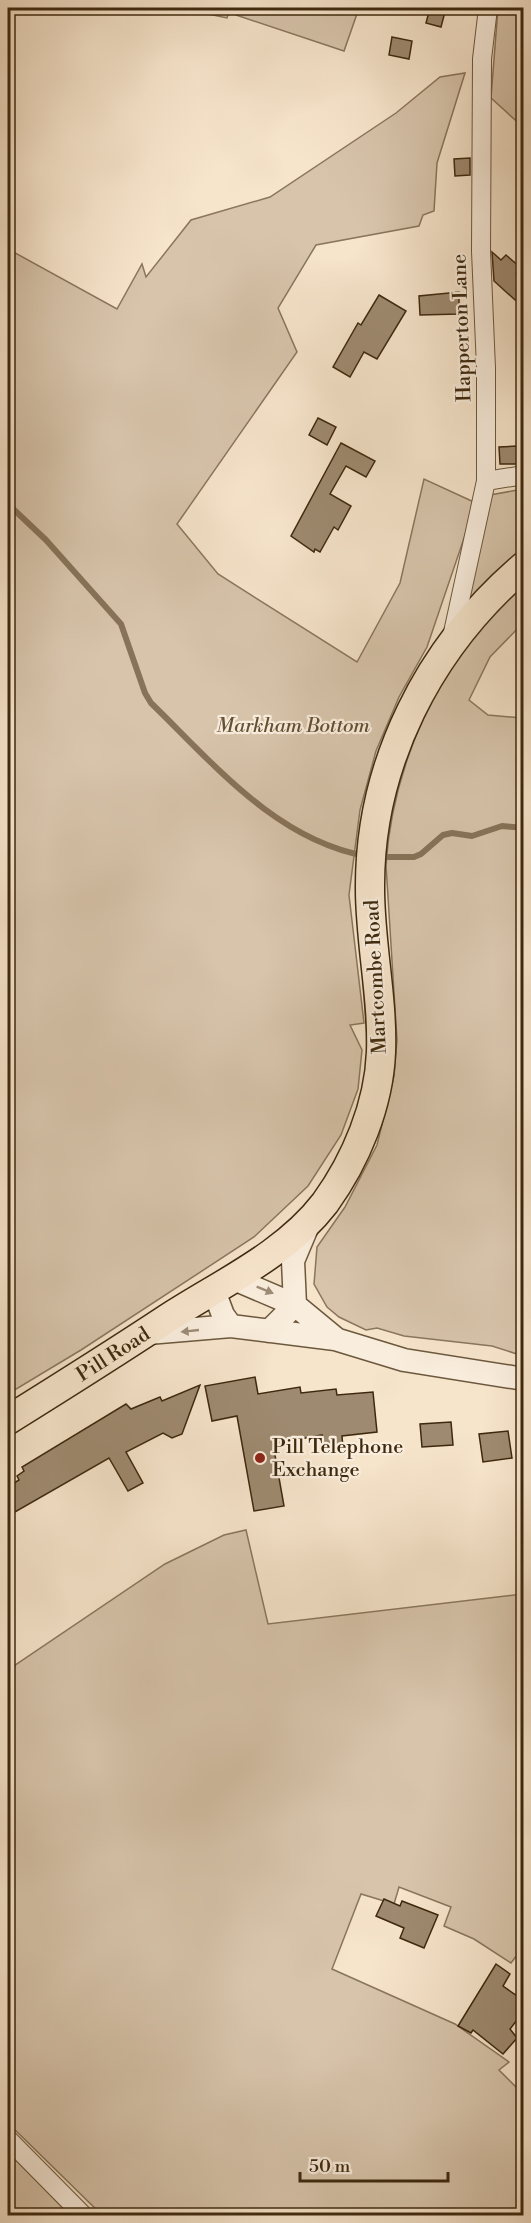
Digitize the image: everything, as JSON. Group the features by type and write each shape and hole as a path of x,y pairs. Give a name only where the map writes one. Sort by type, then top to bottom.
{"main road":[{"name":"Martcombe Road","path":"148,1333 267,1256 311,1218 348,1167 366,1122 380,1065 380,1021 370,893 371,840 383,782 415,702 450,644 503,584 524,566"},
{"name":"Pill Road","path":"8,1420 148,1333"}],"street":[{"name":"Happerton Lane","path":"450,644 486,481 486,368 481,251 482,59 488,8"},
{"path":"486,481 524,476"},
{"path":"269,1330 295,1305 293,1261 311,1218"},
{"path":"224,1285 223,1315 231,1326"},
{"name":"Pill Road","path":"224,1285 295,1305 335,1339"},
{"name":"Pill Road","path":"148,1333 231,1326 269,1330 335,1339 404,1360 524,1379"},
{"path":"8,2139 84,2216"}],"green space":[{"path":"179,8 230,8 227,18"},
{"path":"238,8 359,8 344,51 236,15"},
{"path":"498,8 523,8 523,127 491,98"},
{"path":"465,73 437,163 434,211 423,215 419,226 316,245 278,308 297,352 177,524 218,574 357,662 400,583 424,479 476,503 427,647 399,697 376,751 360,810 349,895 364,1023 350,1025 362,1050 358,1089 341,1135 308,1186 254,1237 81,1350 8,1394 8,249 117,309 142,264 146,277 191,220 270,197 396,113 440,77"},
{"path":"523,489 523,550 463,613 490,495"},
{"name":"Markham Bottom","path":"523,574 523,623 490,657 469,700 488,715 523,718 523,1356 492,1346 404,1336 377,1328 366,1330 339,1317 327,1307 314,1284 317,1247 345,1207 377,1145 394,1076 397,1040 386,865 389,835 402,775 424,717 453,662 476,629"},
{"path":"246,1530 268,1624 523,1594 523,1947 511,1963 474,1939 444,1926 451,1907 399,1887 394,1904 361,1894 332,1969 455,2024 509,2062 499,2070 518,2089 523,2085 523,2215 102,2215 8,2123 8,1670 165,1564 224,1535"},
{"path":"8,2152 70,2215 8,2215"}],"building":[{"path":"430,8 446,8 441,27 426,23"},
{"path":"392,37 412,41 409,59 389,55"},
{"path":"470,158 470,175 455,176 454,159"},
{"path":"492,252 501,260 506,255 521,268 516,274 524,280 524,308 494,281"},
{"path":"459,292 459,314 420,315 419,296"},
{"path":"379,295 406,311 377,359 364,352 350,377 333,367 358,323 361,325"},
{"path":"318,418 336,427 327,445 309,435"},
{"path":"341,443 375,461 366,477 346,466 330,494 351,506 338,530 334,527 320,552 315,549 314,552 291,536"},
{"path":"517,446 518,464 500,464 499,447"},
{"path":"255,1377 258,1394 300,1387 301,1393 336,1389 337,1395 373,1392 377,1432 342,1436 343,1448 324,1450 322,1435 273,1444 284,1506 254,1511 237,1416 212,1421 205,1386"},
{"path":"200,1385 182,1434 172,1438 163,1433 126,1452 143,1483 128,1491 109,1458 8,1516 8,1487 19,1480 17,1476 24,1471 22,1467 126,1404 131,1409 160,1397 162,1401"},
{"path":"451,1422 453,1445 422,1447 420,1424"},
{"path":"508,1431 512,1458 483,1462 479,1434"},
{"path":"384,1899 400,1906 402,1901 438,1915 424,1948 400,1938 404,1928 376,1916"},
{"path":"496,1964 510,1974 503,1986 524,2001 524,2011 510,2029 517,2038 503,2054 473,2030 471,2033 458,2026"}],"waterway":[{"path":"8,504 46,540 121,624 145,693 151,703 198,750 248,796 303,834 333,847 366,856"},
{"path":"379,857 414,857 421,854 443,835 452,833 472,836 502,826 524,828"}],"place":[{"name":"Pill Telephone Exchange","path":"260,1458"}]}
